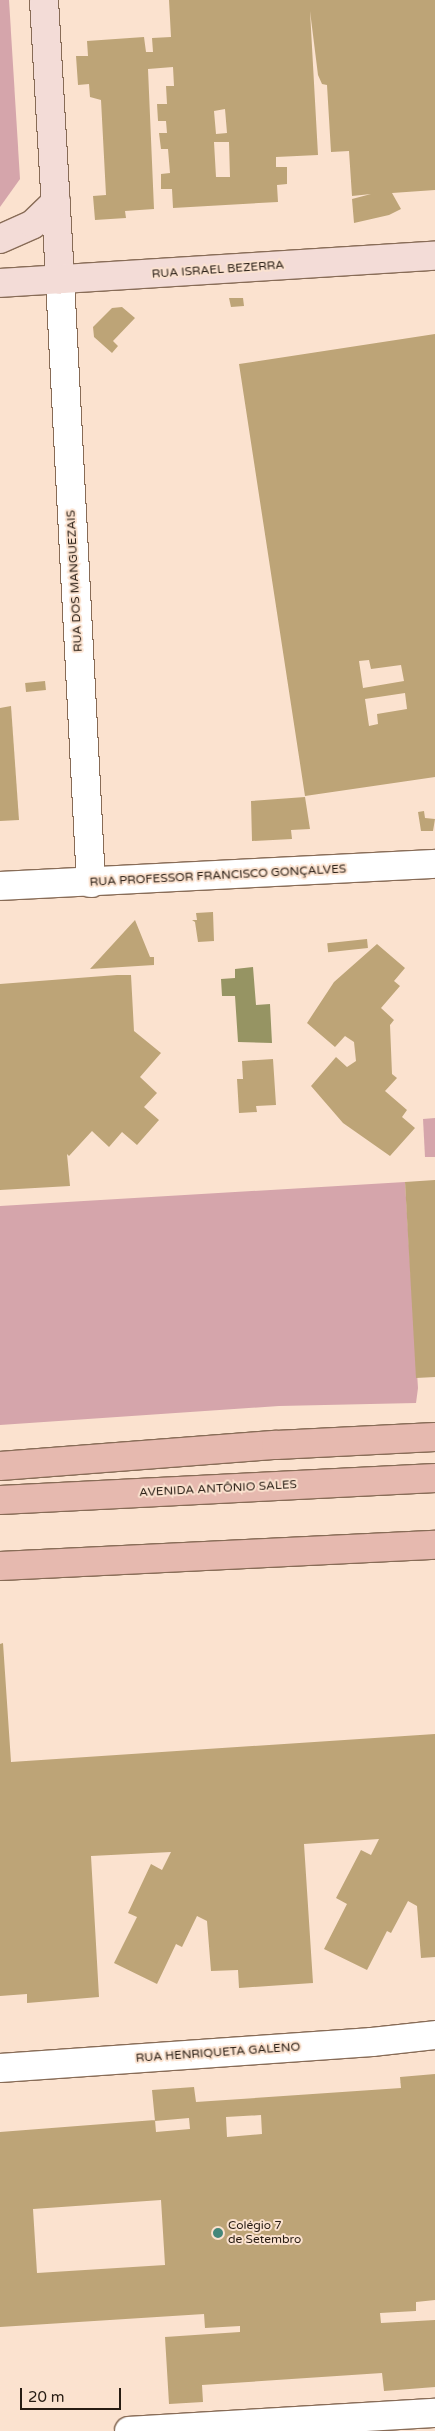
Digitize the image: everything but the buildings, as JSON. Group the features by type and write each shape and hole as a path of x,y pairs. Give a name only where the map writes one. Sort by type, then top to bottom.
{"main road":[{"path":"0,1466 276,1445 435,1437"},
{"name":"AVENIDA ANTÔNIO SALES","path":"0,1500 435,1478"},
{"path":"0,1566 435,1545"}],"street":[{"path":"44,0 60,280"},
{"path":"0,239 33,224 56,202"},
{"name":"RUA ISRAEL BEZERRA","path":"0,283 435,256"},
{"name":"RUA DOS MANGUEZAIS","path":"60,280 91,883"},
{"name":"RUA PROFESSOR FRANCISCO GONÇALVES","path":"0,886 91,883 435,864"},
{"name":"RUA HENRIQUETA GALENO","path":"0,2068 362,2043 435,2034"},
{"path":"129,2431 435,2413"}],"shaded area":[{"path":"0,0 9,0 20,179 0,207"},
{"path":"253,967 256,1005 270,1004 272,1043 238,1042 235,996 222,996 221,979 235,978 235,969"},
{"path":"435,1118 435,1157 425,1157 423,1119"},
{"path":"405,1182 418,1388 416,1403 279,1406 0,1425 0,1206"}],"place":[{"name":"Colégio 7 de Setembro","path":"218,2233"}]}
